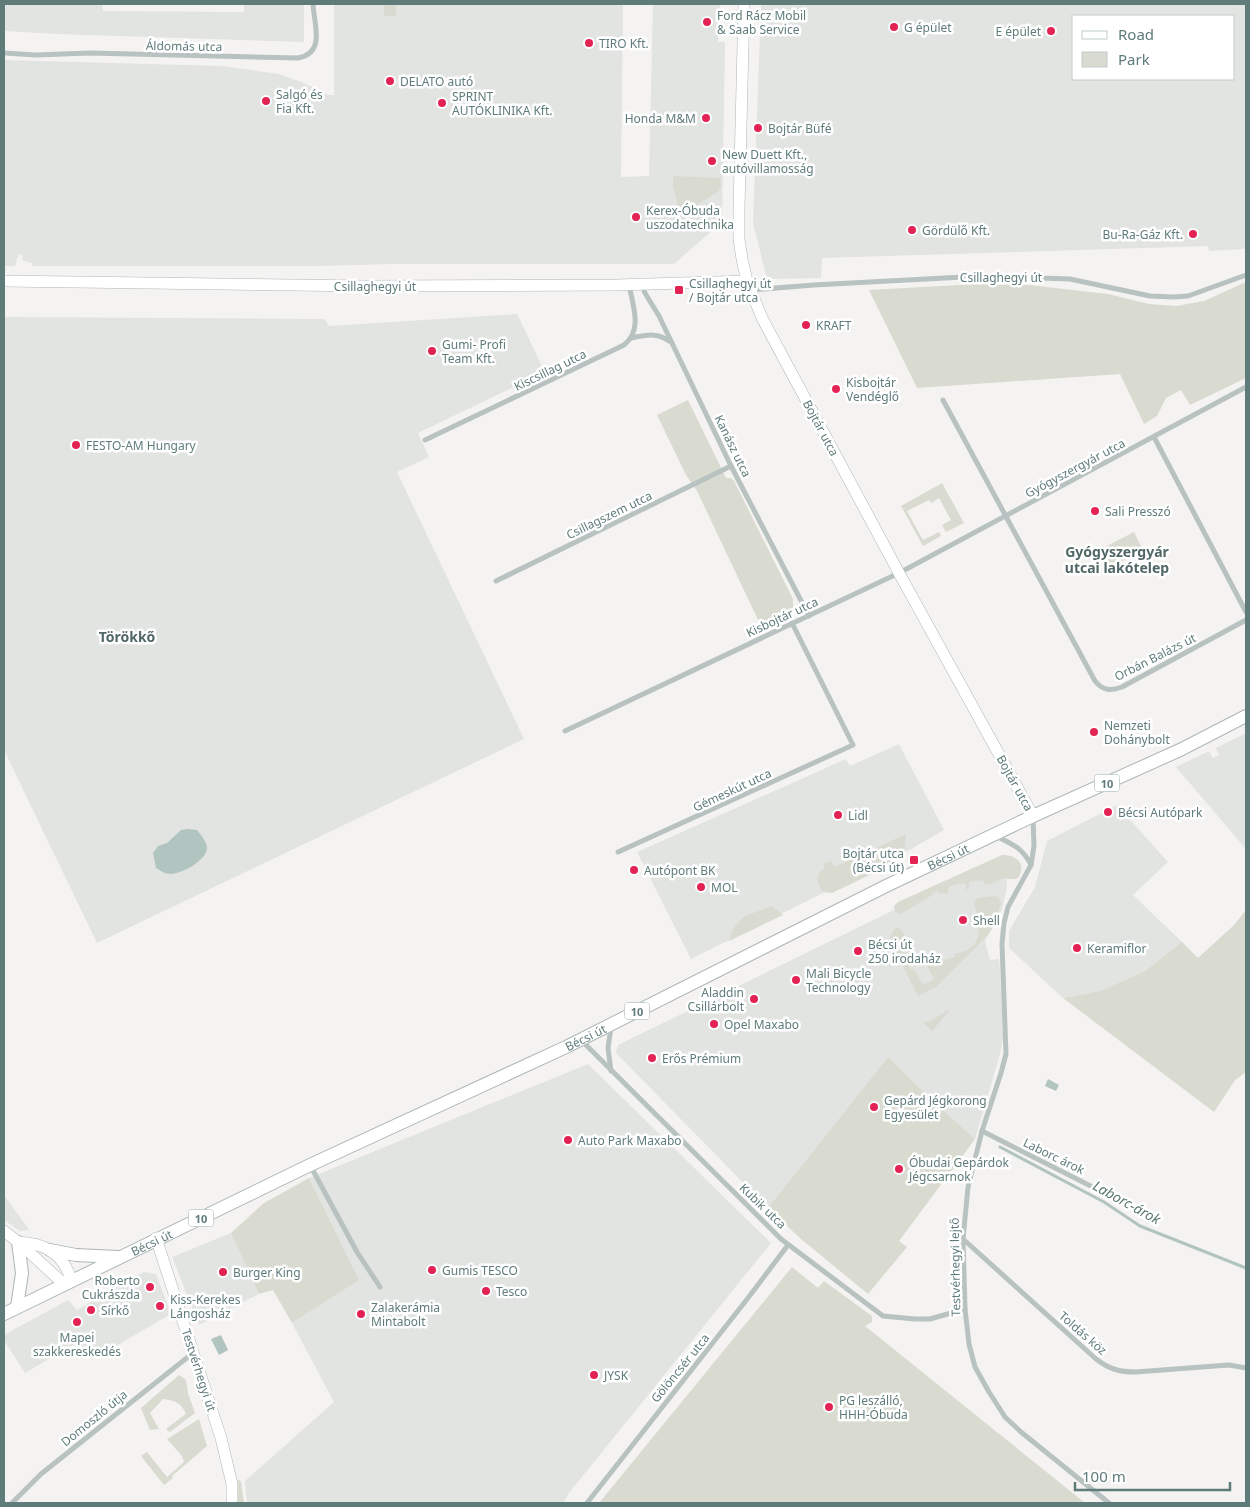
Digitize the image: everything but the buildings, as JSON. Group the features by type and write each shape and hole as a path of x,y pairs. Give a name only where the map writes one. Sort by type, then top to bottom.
{"main road":[{"name":"Bécsi út","path":"4,1314 156,1238 580,1040 809,924 1033,816 1165,757 1246,716"},
{"path":"17,1307 22,1273 18,1242"},
{"path":"50,1250 76,1255 120,1257"}],"street":[{"name":"Áldomás utca","path":"4,53 298,58 307,56 315,49 313,4"},
{"name":"Bojtár utca","path":"744,4 738,208 740,248 749,286 762,318 899,573 1033,816"},
{"name":"Csillaghegyi út","path":"4,281 367,286 642,284 749,286 992,276 1070,279 1150,296 1174,297 1188,296 1246,275"},
{"name":"Kanász utca","path":"642,284 731,466 809,616"},
{"path":"629,285 636,315 636,328 631,338"},
{"path":"631,338 657,335 664,337 671,343"},
{"name":"Kiscsillag utca","path":"426,440 619,348 631,338"},
{"name":"Gyógyszergyár utca","path":"1006,516 1246,388"},
{"path":"943,400 1006,516"},
{"path":"1154,437 1246,612"},
{"name":"Csillagszem utca","path":"496,581 731,466"},
{"name":"Kisbojtár utca","path":"564,731 899,573 1006,516"},
{"name":"Orbán Balázs út","path":"1006,516 1095,681 1099,686 1108,690 1122,687 1246,620"},
{"name":"Gémeskút utca","path":"618,852 853,745 792,623"},
{"name":"Testvérhegyi lejtő","path":"1033,816 1034,842 1031,865 1008,907 1004,923 1002,944 1006,1054 982,1131 968,1187 963,1239 965,1309 969,1344 976,1367 1005,1417 1109,1503"},
{"path":"994,835 1023,851 1031,865"},
{"path":"611,1025 608,1048 611,1071"},
{"name":"Kubik utca","path":"580,1040 788,1244 883,1316 930,1319 965,1309"},
{"name":"Laborc árok","path":"982,1131 1144,1212"},
{"path":"310,1165 357,1252 380,1287"},
{"path":"4,1231 40,1262 68,1282"},
{"name":"Testvérhegyi út","path":"156,1238 223,1446 232,1484 232,1503"},
{"name":"Toldás köz","path":"963,1239 1109,1368 1124,1372 1136,1372 1228,1365 1246,1368"},
{"path":"18,1242 31,1242 50,1250 64,1263 68,1282"},
{"name":"Gölöncsér utca","path":"587,1503 748,1298 788,1244"},
{"path":"22,1273 40,1262"},
{"name":"Domoszló útja","path":"12,1503 41,1474 193,1353"}],"shaded area":[{"path":"4,4 102,4 103,11 244,12 244,4 304,4 304,42 4,31"},
{"path":"334,4 623,4 621,177 649,176 653,4 720,4 718,42 725,42 722,222 674,264 32,266 32,263 22,260 23,256 19,254 15,266 4,266 4,60 222,66 279,74 304,83 328,95 334,95"},
{"path":"761,4 1246,4 1246,249 1209,251 1208,246 822,258 821,278 767,279 753,223"},
{"path":"517,314 545,372 418,433 429,457 397,472 524,739 97,943 4,750 4,317 325,319 329,326"},
{"path":"1246,733 1246,849 1176,767 1209,751 1213,758 1219,755 1216,748"},
{"path":"899,744 944,830 913,848 691,959 637,852 846,759 850,766"},
{"path":"1117,805 1168,862 1133,895 1182,942 1145,971 1100,991 1063,998 1009,948 1009,931 1035,887 1047,841"},
{"path":"181,830 197,830 204,840 207,847 203,857 187,869 171,874 156,868 153,853 158,846 167,843"},
{"path":"998,859 1005,870 1006,892 1002,909 985,940 990,960 999,959 1003,1039 975,1139 888,1057 768,1208 616,1053 618,1045"},
{"path":"588,1064 771,1243 569,1493 563,1503 247,1503 245,1481 334,1402 292,1323 358,1280 309,1178"},
{"path":"1048,1079 1059,1085 1056,1091 1045,1086"},
{"path":"4,1195 29,1230 20,1231 4,1220"},
{"path":"231,1233 259,1294 199,1325 172,1257"},
{"path":"144,1272 156,1274 171,1314 92,1360 78,1342 25,1373 4,1340 4,1335 68,1300 77,1310"},
{"path":"221,1335 228,1350 219,1355 211,1339"}],"green space":[{"path":"384,4 396,4 396,16 384,16"},
{"path":"673,176 720,178 721,186 716,193 692,208 678,208 673,186"},
{"path":"1246,282 1246,378 1190,405 1181,390 1166,398 1157,416 1144,424 1120,374 917,388 869,290 978,284 1029,285 1108,294 1149,304 1176,306 1204,301"},
{"path":"688,400 726,478 731,478 734,481 793,599 793,608 790,612 760,624 697,491 686,475 657,415"},
{"path":"942,483 964,523 946,532 942,525 951,520 939,498 931,503 929,500 907,511 923,540 939,532 941,536 923,546 901,506"},
{"path":"1134,532 1143,550 1109,568 1099,550"},
{"path":"906,834 904,854 880,870 832,893 823,892 819,885 818,876 825,868 824,864 831,861 835,867"},
{"path":"1002,855 1007,855 1019,861 1021,873 1018,878 1001,879 990,884 985,884 983,880 969,882 969,889 967,890 965,883 949,886 948,893 940,894 938,891 932,893 932,895 904,912 899,914 895,911 894,906 898,902"},
{"path":"998,897 1001,903 995,922 988,935 937,986 918,996 890,941 894,929 899,928 904,934 904,937 898,941 902,948 905,947 907,952 903,955 911,970 914,969 923,985 934,979 927,966 928,963 945,961 945,959 955,957 954,954 972,947 978,935 974,901 978,898"},
{"path":"772,906 783,915 729,941 732,932 744,917"},
{"path":"1246,910 1246,1072 1235,1080 1214,1112 1063,998 1100,991 1145,971 1182,942 1198,958 1234,925"},
{"path":"948,1010 932,1031 923,1023 925,1021 928,1022"},
{"path":"888,1057 975,1139 899,1241 907,1247 868,1294 801,1239 768,1208"},
{"path":"309,1178 359,1280 292,1323 273,1290 259,1294 231,1233 264,1203"},
{"path":"792,1267 818,1288 824,1281 872,1316 872,1322 865,1326 1085,1503 599,1503"},
{"path":"179,1375 186,1380 195,1413 170,1432 167,1428 186,1414 177,1403 163,1399 150,1413 159,1429 150,1430 141,1408"},
{"path":"199,1419 207,1446 164,1485 141,1456 147,1452 167,1477 184,1462 182,1456 167,1439"},
{"path":"238,1479 241,1482 244,1503 238,1503"}],"waterway":[{"name":"Laborc-árok","path":"1000,1147 1104,1202 1140,1226 1246,1268"}],"place":[{"name":"Ford Rácz Mobil & Saab Service","path":"707,22"},
{"name":"G épület","path":"894,27"},
{"name":"E épület","path":"1051,31"},
{"name":"TIRO Kft.","path":"589,43"},
{"name":"DELATO autó","path":"390,81"},
{"name":"Salgó és Fia Kft.","path":"266,101"},
{"name":"SPRINT AUTÓKLINIKA Kft.","path":"442,103"},
{"name":"Honda M&M","path":"706,118"},
{"name":"Bojtár Büfé","path":"758,128"},
{"name":"New Duett Kft., autóvillamosság","path":"712,161"},
{"name":"Kerex-Óbuda uszodatechnika","path":"636,217"},
{"name":"Gördülő Kft.","path":"912,230"},
{"name":"Bu-Ra-Gáz Kft.","path":"1193,234"},
{"name":"Csillaghegyi út / Bojtár utca","path":"679,290"},
{"name":"KRAFT","path":"806,325"},
{"name":"Gumi- Profi Team Kft.","path":"432,351"},
{"name":"Kisbojtár Vendéglő","path":"836,389"},
{"name":"FESTO-AM Hungary","path":"76,445"},
{"name":"Sali Presszó","path":"1095,511"},
{"name":"Nemzeti Dohánybolt","path":"1094,732"},
{"name":"Bécsi Autópark","path":"1108,812"},
{"name":"Lidl","path":"838,815"},
{"name":"Bojtár utca (Bécsi út)","path":"914,860"},
{"name":"Autópont BK","path":"634,870"},
{"name":"MOL","path":"701,887"},
{"name":"Shell","path":"963,920"},
{"name":"Keramiflor","path":"1077,948"},
{"name":"Bécsi út 250 irodaház","path":"858,951"},
{"name":"Mali Bicycle Technology","path":"796,980"},
{"name":"Aladdin Csillárbolt","path":"754,999"},
{"name":"Opel Maxabo","path":"714,1024"},
{"name":"Erős Prémium","path":"652,1058"},
{"name":"Gepárd Jégkorong Egyesület","path":"874,1107"},
{"name":"Auto Park Maxabo","path":"568,1140"},
{"name":"Óbudai Gepárdok Jégcsarnok","path":"899,1169"},
{"name":"Gumis TESCO","path":"432,1270"},
{"name":"Burger King","path":"223,1272"},
{"name":"Roberto Cukrászda","path":"150,1287"},
{"name":"Tesco","path":"486,1291"},
{"name":"Kiss-Kerekes Lángosház","path":"160,1306"},
{"name":"Sírkő","path":"91,1310"},
{"name":"Zalakerámia Mintabolt","path":"361,1314"},
{"name":"Mapei szakkereskedés","path":"77,1322"},
{"name":"JYSK","path":"594,1375"},
{"name":"PG leszálló, HHH-Óbuda","path":"829,1407"}],"district":[{"name":"Gyógyszergyár utcai lakótelep","path":"1117,560"},
{"name":"Törökkő","path":"127,636"}]}
